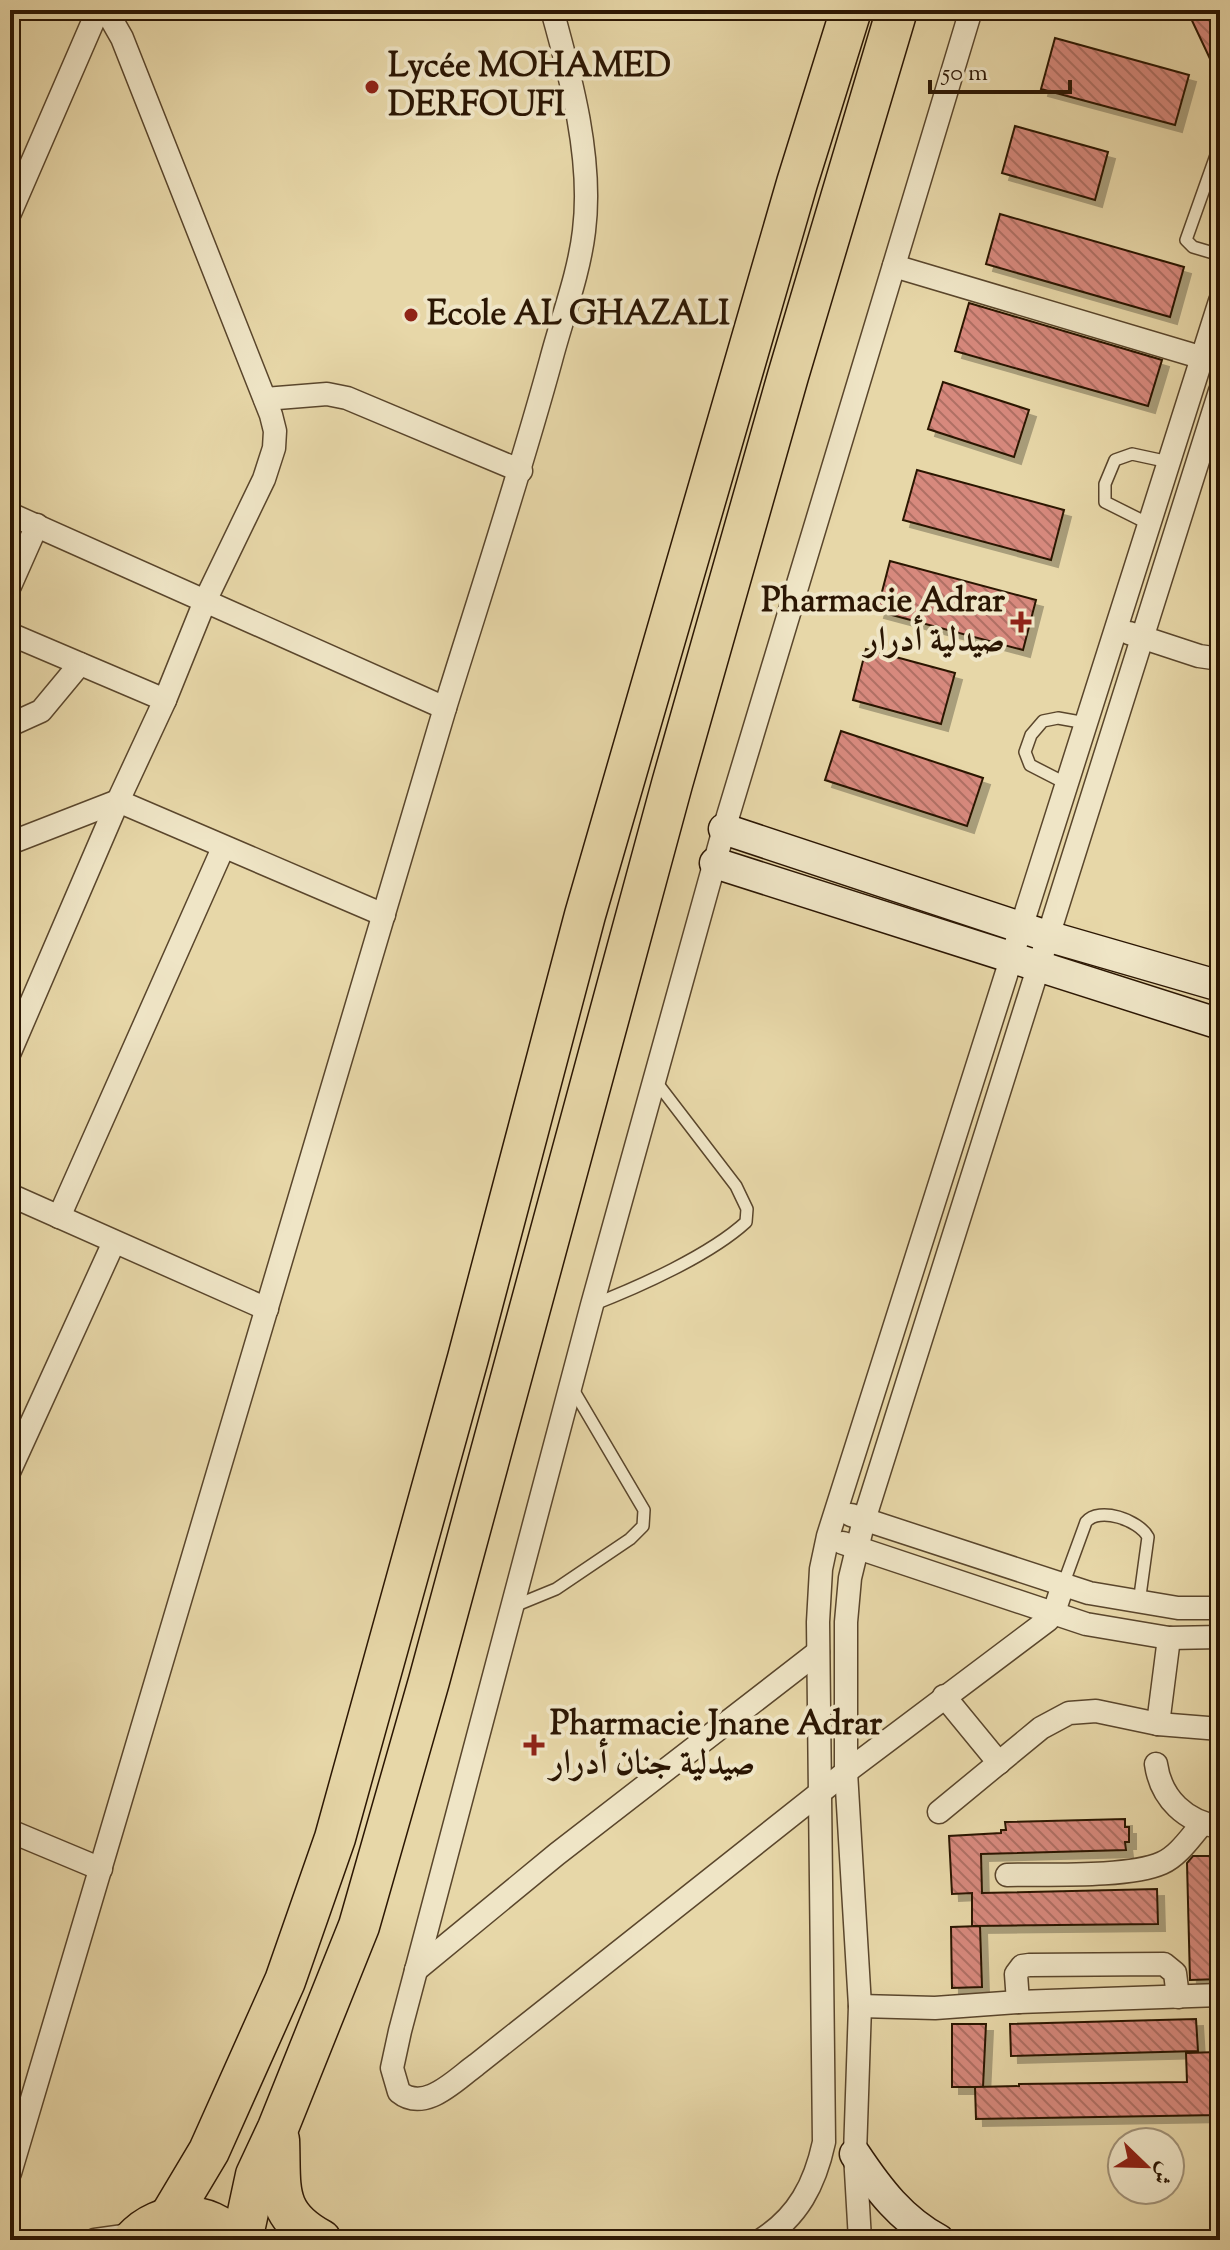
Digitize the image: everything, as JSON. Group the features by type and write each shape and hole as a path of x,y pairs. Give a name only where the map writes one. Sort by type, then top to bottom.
{"highway":[{"path":"147,2231 209,2151 272,2010 331,1851 472,1343 585,915 797,183 851,10"},
{"path":"242,2240 256,2175 359,1926 429,1681 672,784 800,335 897,10"},
{"path":"278,2128 280,2192 284,2205 302,2229 321,2240"},
{"path":"147,2231 181,2216 204,2219 224,2229 235,2240"}],"street":[{"path":"10,213 98,10"},
{"path":"10,1052 165,700 205,601 264,479 274,448 275,431 265,399 122,38 106,10"},
{"path":"10,2173 445,708 521,471 584,231 585,186 580,134 570,74 552,10"},
{"path":"971,10 724,829 654,1079 416,1970 392,2068 399,2092 415,2100 439,2093 476,2065 846,1772 1048,1620 1063,1585"},
{"path":"894,266 1211,360"},
{"path":"1034,932 1067,784 1169,462 1211,360 1220,301"},
{"path":"860,2240 855,2154 860,2006 846,1772 846,1622 857,1549 1034,932 1142,637 1220,391"},
{"path":"265,399 327,394 347,398 521,471"},
{"path":"10,514 445,708"},
{"path":"10,586 37,525"},
{"path":"1116,628 1199,656 1220,659"},
{"path":"10,634 165,700"},
{"path":"10,725 41,711 80,664"},
{"path":"10,843 118,801 384,915"},
{"path":"724,829 1034,932 1220,986"},
{"path":"59,1217 223,848"},
{"path":"715,863 1220,1024"},
{"path":"761,2240 793,2214 808,2192 819,2168 824,2142 818,1652 819,1597 828,1536 1025,962"},
{"path":"10,1195 267,1309"},
{"path":"10,1470 114,1242"},
{"path":"836,1509 1063,1585 1138,1603 1178,1608 1220,1608"},
{"path":"828,1536 857,1549 1053,1614 1169,1638 1220,1637"},
{"path":"1135,1633 1138,1603"},
{"path":"1158,1724 1169,1638"},
{"path":"416,1970 557,1854 818,1652"},
{"path":"944,1696 999,1763"},
{"path":"939,1812 1041,1728 1069,1713 1096,1711 1158,1724 1220,1729"},
{"path":"1007,1875 1093,1873 1149,1867 1164,1862 1178,1852 1211,1826 1173,1804 1164,1791 1156,1764"},
{"path":"10,1831 101,1869"},
{"path":"1018,2002 1016,1974 1022,1966 1029,1965 1164,1964 1175,1973 1178,1997"},
{"path":"860,2006 935,2008 1220,1995"},
{"path":"855,2154 889,2202 909,2221 939,2240"},
{"path":"95,2240 147,2231"}],"lane":[{"path":"1220,144 1186,240 1193,247 1220,255"},
{"path":"1149,524 1105,502 1105,484 1115,460 1132,454 1169,462"},
{"path":"1067,784 1030,765 1025,752 1031,735 1043,721 1058,718 1086,723"},
{"path":"592,1305 632,1290 731,1236 746,1222 747,1209 736,1186 654,1079"},
{"path":"512,1607 556,1589 630,1539 643,1526 644,1510 571,1386"},
{"path":"1063,1585 1086,1522 1094,1515 1105,1514 1138,1526 1148,1537 1138,1603"}],"building":[{"path":"1187,10 1220,10 1220,80"},
{"path":"1055,38 1189,75 1175,125 1041,89"},
{"path":"1015,126 1108,152 1095,200 1002,173"},
{"path":"1000,214 1184,267 1170,317 986,264"},
{"path":"969,303 1162,360 1148,406 955,351"},
{"path":"943,382 1029,410 1014,457 928,429"},
{"path":"917,470 1064,510 1051,560 903,520"},
{"path":"890,561 1036,600 1023,650 877,611"},
{"path":"866,649 955,673 941,724 853,700"},
{"path":"841,731 983,778 967,826 825,780"},
{"path":"1125,1819 1125,1827 1129,1827 1126,1850 981,1854 982,1893 1157,1889 1158,1924 972,1926 972,1893 952,1894 949,1836 1001,1833 1001,1830 1006,1830 1005,1822"},
{"path":"1193,1856 1220,1856 1220,1979 1190,1980 1187,1863"},
{"path":"980,1926 982,1987 952,1988 951,1927"},
{"path":"1196,2019 1198,2051 1011,2056 1010,2024"},
{"path":"952,2024 986,2024 983,2087 952,2087"},
{"path":"1218,2052 1219,2115 976,2119 975,2087 1187,2082 1186,2053"}],"place":[{"name":"Lycée MOHAMED DERFOUFI","path":"372,87"},
{"name":"Ecole AL GHAZALI","path":"411,315"},
{"name":"Pharmacie Adrar صيدلية أدرار","path":"1021,622"},
{"name":"Pharmacie Jnane Adrar صيدلية جنان أدرار","path":"534,1745"}]}
